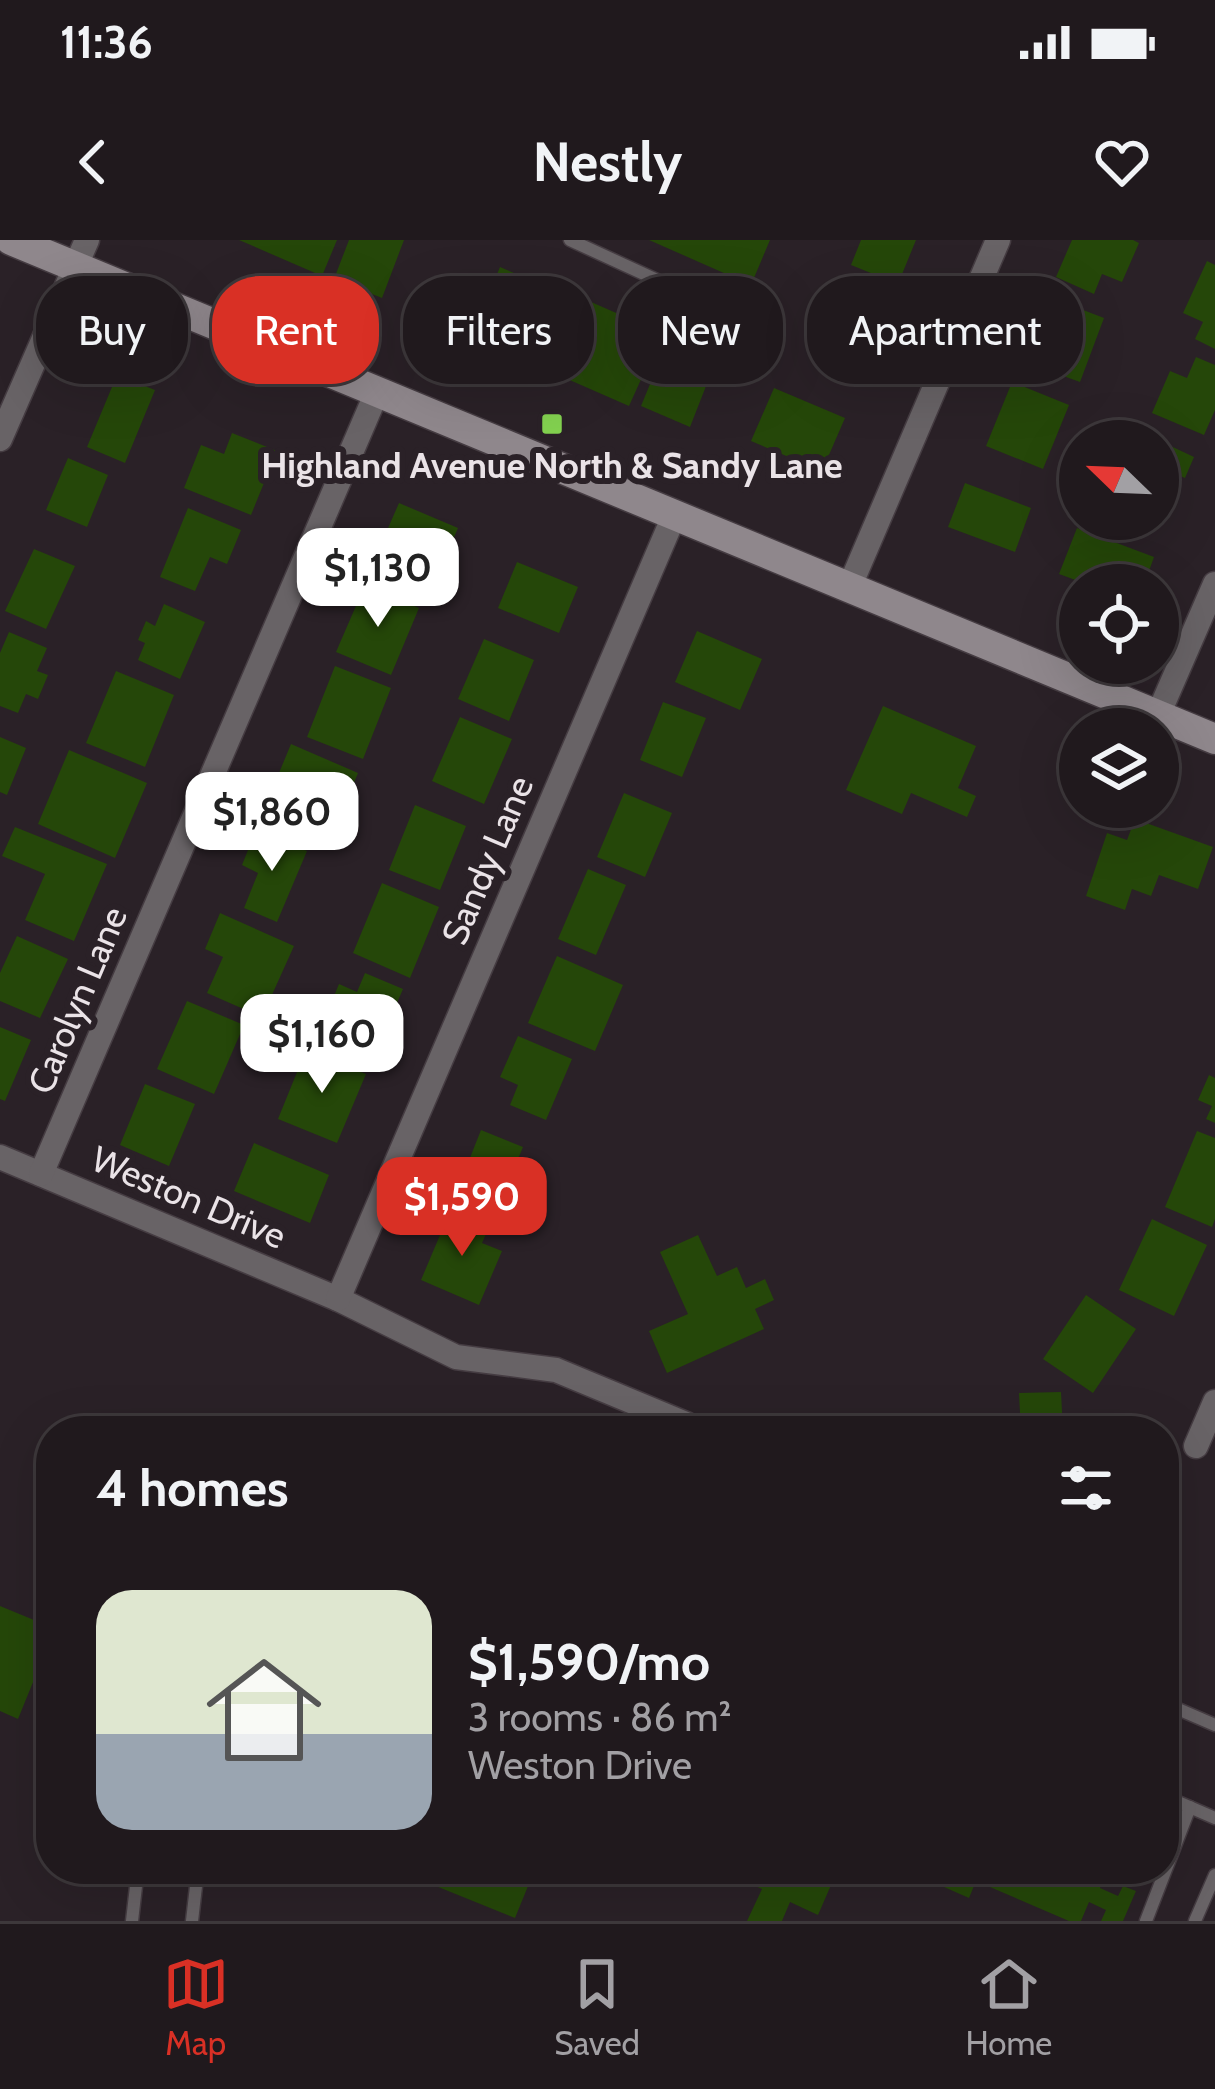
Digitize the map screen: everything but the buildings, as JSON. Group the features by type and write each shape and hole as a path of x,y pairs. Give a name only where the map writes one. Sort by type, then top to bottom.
{"street":[{"path":"11,240 81,253 377,392 1139,708"},
{"path":"849,588 998,240"},
{"path":"2,430 81,253"},
{"name":"Carolyn Lane","path":"41,1174 377,392"},
{"name":"Sandy Lane","path":"338,1299 674,516"},
{"path":"1161,708 1215,584"},
{"path":"1179,724 1215,739"},
{"name":"Weston Drive","path":"0,1157 338,1299 456,1357 556,1370 667,1416"},
{"path":"1196,1446 1215,1402"}],"lane":[{"path":"570,240 648,276"},
{"path":"1179,1709 1215,1725"},
{"path":"1179,1803 1215,1818"},
{"path":"1179,1837 1190,1808"},
{"path":"1195,1921 1215,1875"},
{"path":"132,1921 136,1884"},
{"path":"192,1921 196,1884"},
{"path":"1147,1921 1161,1884"}],"place":[{"name":"Highland Avenue North & Sandy Lane","path":"552,424"}]}
